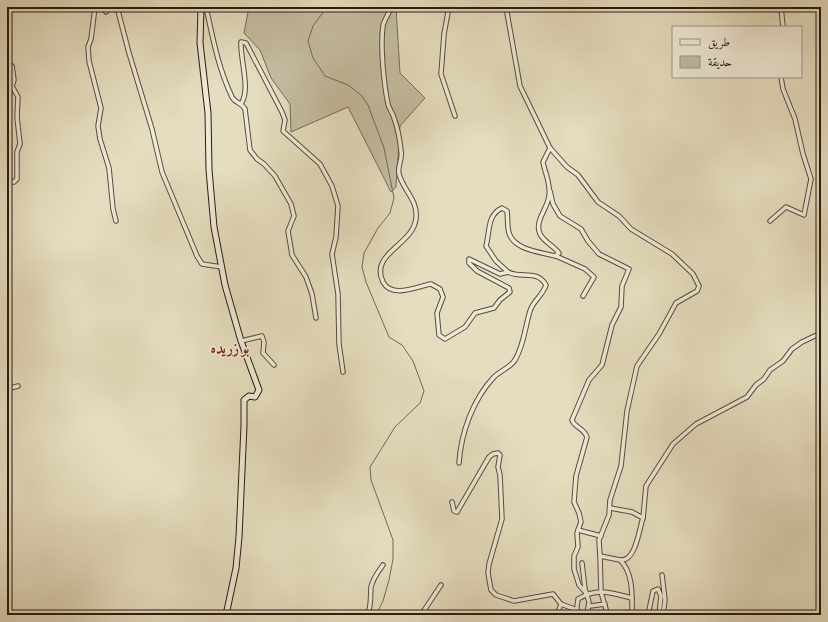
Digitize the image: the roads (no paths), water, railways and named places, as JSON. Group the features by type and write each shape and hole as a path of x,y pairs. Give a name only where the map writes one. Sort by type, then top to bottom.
{"street":[{"path":"95,7 91,39 88,47 89,61 101,108 98,126 101,143 109,168 113,209 116,221"},
{"path":"102,7 106,12 111,7"},
{"path":"117,7 152,129 155,146 168,186 197,256 202,264 222,267"},
{"path":"201,7 200,43 208,113 209,170 214,227 222,267 241,341 259,390 255,397 249,396 244,400 240,537 236,568 226,615"},
{"path":"206,7 219,67 234,99 245,109 250,150 275,176 291,204 294,216 288,231 292,255 306,277 312,294 316,318"},
{"path":"391,7 384,24 382,37 388,106 394,117 402,153 398,164 398,172 403,187 413,200 416,216 411,233 386,258 379,273 384,284 389,289 403,291 431,284 440,289 443,297 437,313 439,335 445,339 465,327 475,314 494,308 500,300 510,292 509,288 477,270 469,263 469,258 500,274 508,272"},
{"path":"449,7 444,34 441,74 455,116"},
{"path":"506,7 520,86 550,148 567,167 578,175 598,202 619,216 632,229 672,254 693,274 699,286 697,291 676,303 659,334 637,366 627,411 621,466 612,491 609,515 598,545 600,556 601,592 605,604 604,615"},
{"path":"781,7 784,26"},
{"path":"241,104 244,100 246,90 241,42 246,43 275,97 285,120 283,131 320,164 332,186 338,206 336,237 332,254 338,294 339,344 343,372"},
{"path":"7,182 14,182 17,179 16,152 20,144 17,117 18,97 12,86 14,80 12,66"},
{"path":"770,221 786,207 804,215 811,179 803,154 795,119 783,89 781,78"},
{"path":"550,148 545,155 543,162 550,183 550,190 547,206 539,222 539,232 547,243 558,252 556,256"},
{"path":"550,190 553,204 560,216 581,229 588,241 599,254 629,269 622,286 621,307 611,328 602,365 589,380 572,420 574,424 585,431 587,437 574,489 574,505 580,513 581,522 578,530 578,547 574,556 574,569 579,585 586,594"},
{"path":"459,463 465,430 477,401 484,389 495,376 515,361 526,333 530,310 546,285 543,280 532,275 512,274 496,261 486,246 493,213 502,208 507,211 510,235 514,242 520,246 556,256 585,269 594,277 583,296"},
{"path":"600,556 620,560 627,558 634,550 643,518 646,486 672,444 696,424 747,397 756,384 764,379 770,370 783,361 792,350 802,342 821,333"},
{"path":"241,341 262,336 264,342 263,353 274,365"},
{"path":"7,389 18,386"},
{"path":"452,502 454,511 457,512 489,458 493,454 498,453 500,455 498,467 500,475 502,519 489,564 491,590 496,595 514,601 552,594 562,604 576,613 578,599 586,594 609,591 632,598"},
{"path":"610,508 632,512 643,518"},
{"path":"578,530 601,536"},
{"path":"620,560 629,577 632,598 632,615"},
{"path":"582,563 586,594 590,606 587,615"},
{"path":"367,615 371,601 371,588 374,576 383,565"},
{"path":"662,575 665,600 663,615"},
{"path":"421,615 441,585"},
{"path":"648,615 655,589 659,590 661,596 659,615"},
{"path":"557,615 562,604"},
{"path":"590,606 605,604"}],"waterway":[{"path":"327,7 313,26 308,41 313,58 325,76 348,85 361,95 368,105 384,148 394,198 390,213 378,228 364,253 362,267 366,282 389,337 402,345 413,361 424,391 420,403 395,427 370,467 371,480 393,540 393,559 389,580 383,601 376,615"}],"district":[{"name":"بو زريده","path":"230,348"}]}
